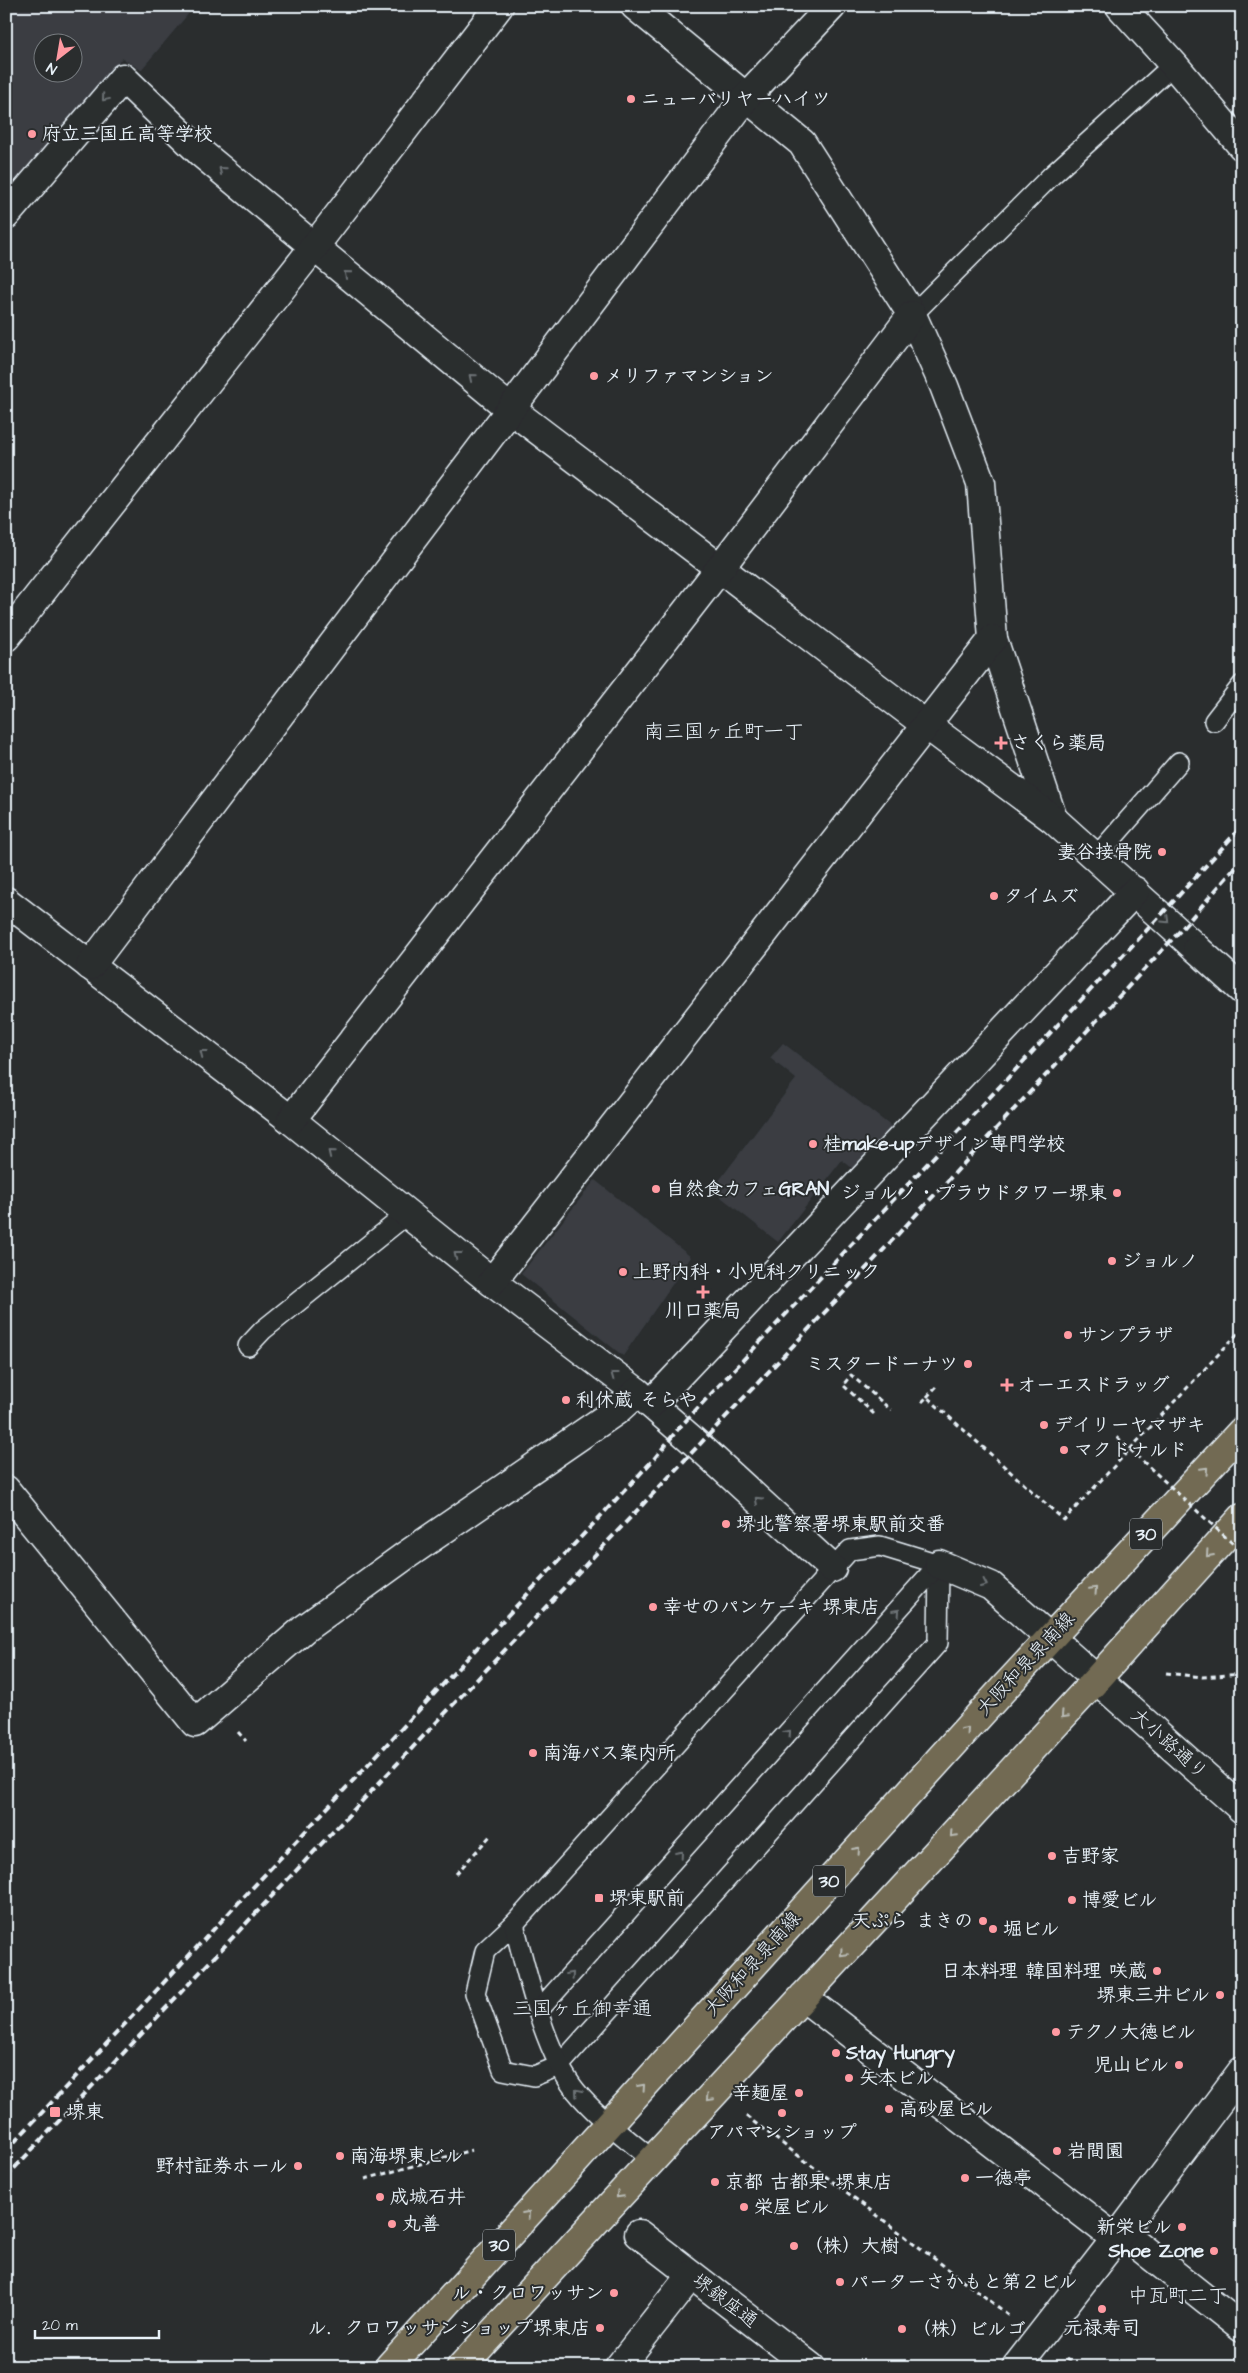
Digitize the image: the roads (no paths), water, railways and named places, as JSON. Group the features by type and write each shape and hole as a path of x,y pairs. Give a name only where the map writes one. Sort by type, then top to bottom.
{"main road":[{"name":"大阪和泉泉南線","path":"388,2367 1050,1638 1242,1431"},
{"path":"461,2367 1097,1679 1242,1518"}],"street":[{"path":"6,637 314,247 499,6"},
{"path":"636,6 802,143 912,315 944,386 981,484 993,639 1053,819"},
{"path":"90,966 509,408 747,96 832,6"},
{"path":"1120,6 1174,65 1242,146"},
{"path":"6,215 123,78 201,152 509,408 1053,819 1135,891 1242,990"},
{"path":"291,1120 720,568 912,315"},
{"path":"492,1282 993,639"},
{"path":"6,1490 195,1723 304,1629 405,1556 616,1411 644,1398 1135,891"},
{"path":"6,901 291,1120 406,1215 644,1398 832,1568"},
{"name":"大小路通り","path":"939,1564 991,1586 1242,1809"},
{"path":"802,1997 832,2022 1242,2328"},
{"path":"1016,2367 1119,2236 1242,2071"},
{"name":"堺銀座通","path":"639,2234 811,2367"},
{"path":"619,2367 691,2276"}],"lane":[{"path":"912,315 1050,176 1162,75"},
{"path":"1214,721 1242,685"},
{"path":"1096,857 1178,762"},
{"path":"248,1346 263,1330 406,1215"},
{"path":"880,1546 939,1564 938,1644 559,2066 534,2076 503,2070 475,1993 485,1951 514,1924 850,1550 880,1546"},
{"path":"538,2011 939,1564"},
{"path":"514,1924 538,2011 559,2066 576,2091 609,2123 652,2160"}],"railway":[{"path":"6,2151 654,1459 679,1428 1161,915 1242,826"},
{"path":"6,2177 860,1275 1179,932 1242,860"}],"place":[{"name":"ニューバリヤーハイツ","path":"631,99"},
{"name":"府立三国丘高等学校","path":"32,134"},
{"name":"メリファマンション","path":"594,376"},
{"name":"さくら薬局","path":"1001,743"},
{"name":"妻谷接骨院","path":"1162,852"},
{"name":"タイムズ","path":"994,896"},
{"name":"桂make-upデザイン専門学校","path":"813,1144"},
{"name":"自然食カフェGRAN","path":"656,1189"},
{"name":"ジョルノ・プラウドタワー堺東","path":"1117,1193"},
{"name":"ジョルノ","path":"1112,1261"},
{"name":"上野内科・小児科クリニック","path":"623,1272"},
{"name":"川口薬局","path":"703,1292"},
{"name":"サンプラザ","path":"1068,1335"},
{"name":"ミスタードーナツ","path":"968,1364"},
{"name":"オーエスドラッグ","path":"1007,1385"},
{"name":"利休蔵 そらや","path":"566,1400"},
{"name":"デイリーヤマザキ","path":"1044,1425"},
{"name":"マクドナルド","path":"1064,1450"},
{"name":"堺北警察署堺東駅前交番","path":"726,1524"},
{"name":"幸せのパンケーキ 堺東店","path":"653,1607"},
{"name":"南海バス案内所","path":"533,1753"},
{"name":"吉野家","path":"1052,1856"},
{"name":"堺東駅前","path":"599,1898"},
{"name":"博愛ビル","path":"1072,1900"},
{"name":"天ぷら まきの","path":"983,1921"},
{"name":"堀ビル","path":"993,1929"},
{"name":"日本料理 韓国料理 咲蔵","path":"1157,1971"},
{"name":"堺東三井ビル","path":"1220,1995"},
{"name":"テクノ大徳ビル","path":"1056,2032"},
{"name":"Stay Hungry","path":"836,2053"},
{"name":"児山ビル","path":"1179,2065"},
{"name":"矢本ビル","path":"849,2078"},
{"name":"辛麺屋","path":"799,2093"},
{"name":"高砂屋ビル","path":"889,2109"},
{"name":"堺東","path":"55,2112"},
{"name":"アパマンショップ","path":"782,2113"},
{"name":"岩間園","path":"1057,2151"},
{"name":"南海堺東ビル","path":"340,2156"},
{"name":"野村証券ホール","path":"298,2166"},
{"name":"一徳亭","path":"965,2178"},
{"name":"京都 古都果 堺東店","path":"715,2182"},
{"name":"成城石井","path":"380,2197"},
{"name":"栄屋ビル","path":"744,2207"},
{"name":"丸善","path":"392,2224"},
{"name":"新栄ビル","path":"1182,2227"},
{"name":"（株）大樹","path":"794,2246"},
{"name":"Shoe Zone","path":"1214,2251"},
{"name":"パーターさかもと第２ビル","path":"840,2282"},
{"name":"ル・クロワッサン","path":"614,2293"},
{"name":"元禄寿司","path":"1102,2309"},
{"name":"ル．クロワッサンショップ堺東店","path":"600,2328"},
{"name":"（株）ビルゴ","path":"902,2329"}],"district":[{"name":"南三国ヶ丘町一丁","path":"724,732"},
{"name":"三国ヶ丘御幸通","path":"582,2009"},
{"name":"中瓦町二丁","path":"1178,2296"}]}
